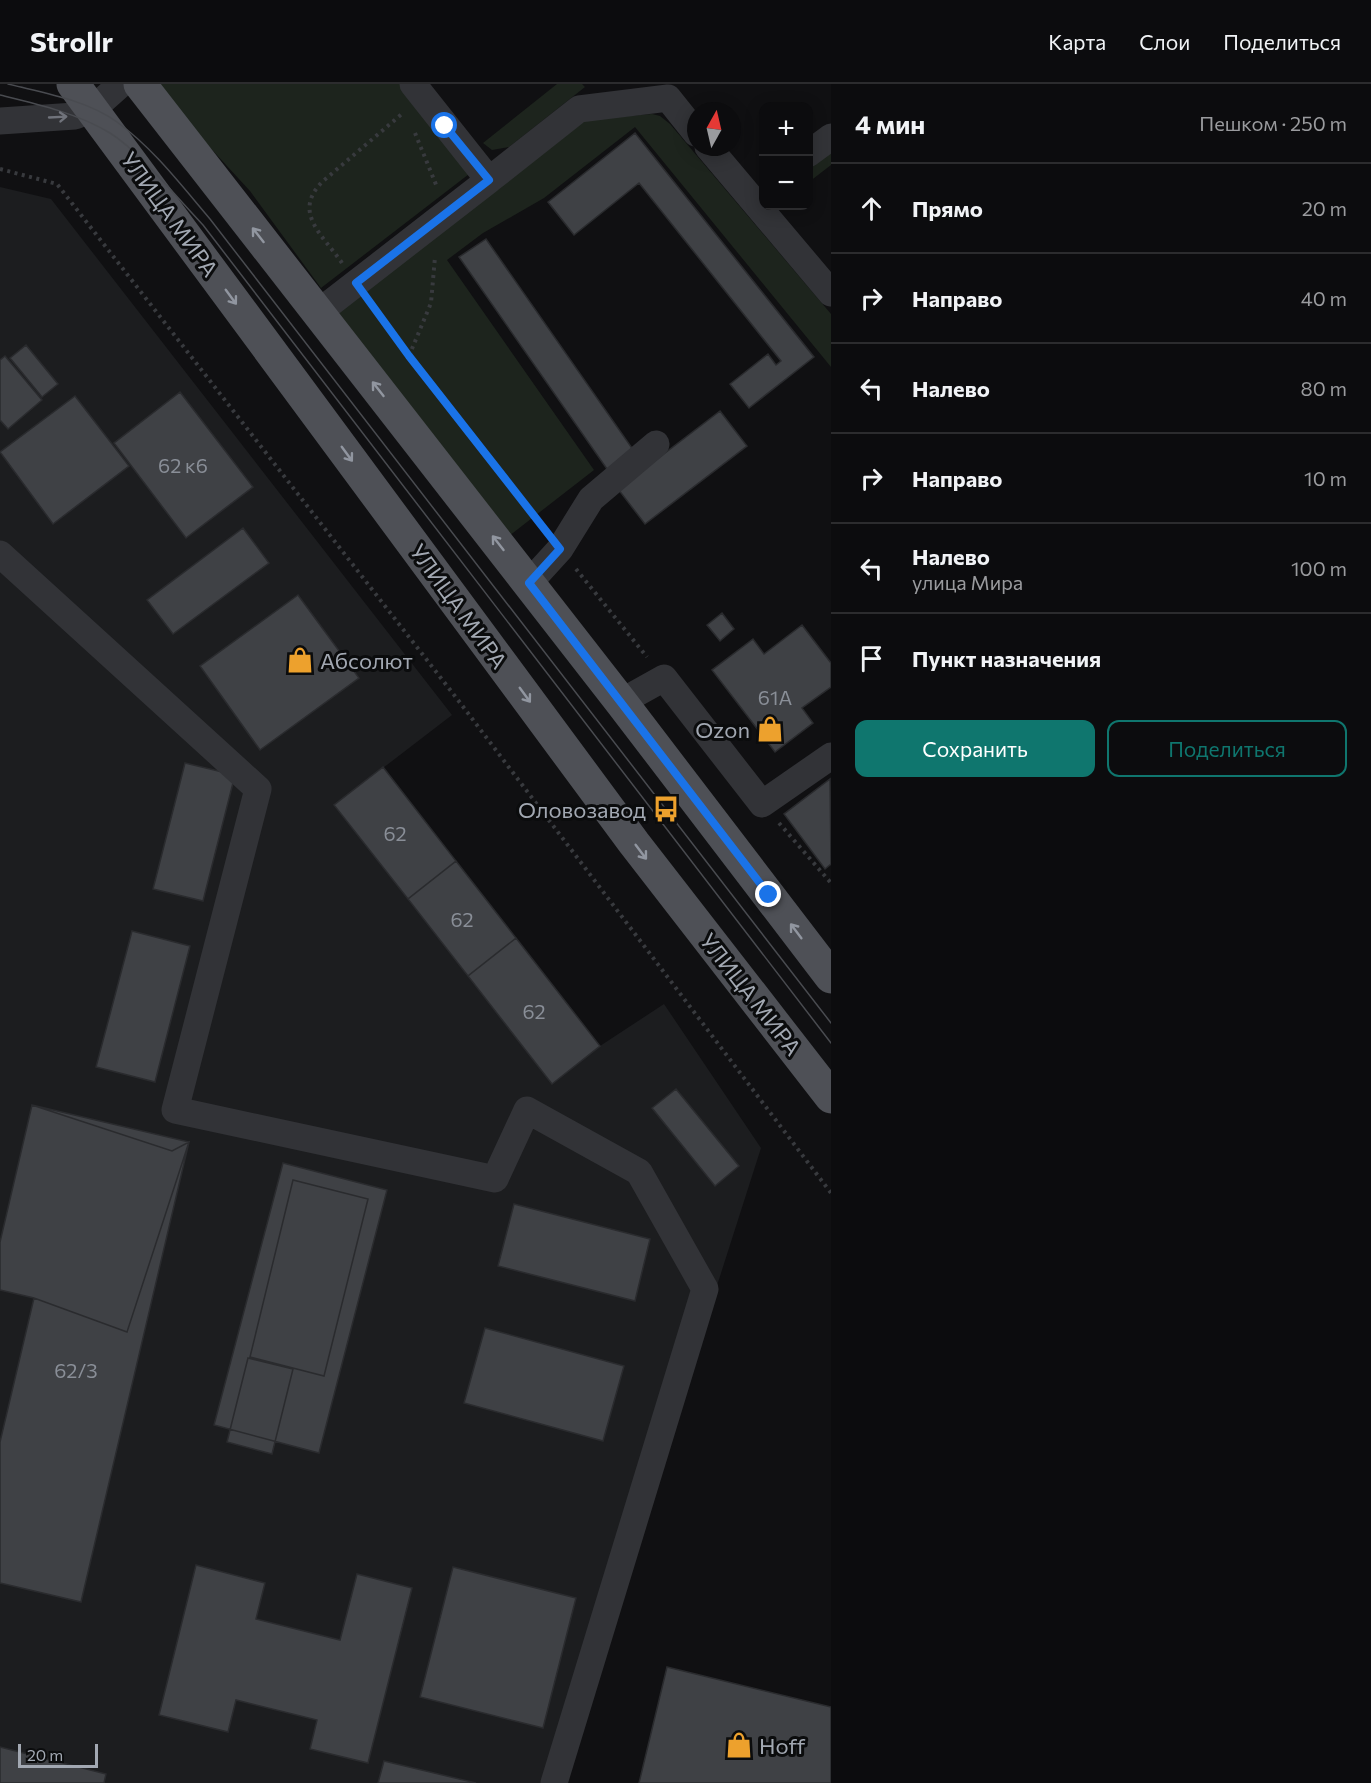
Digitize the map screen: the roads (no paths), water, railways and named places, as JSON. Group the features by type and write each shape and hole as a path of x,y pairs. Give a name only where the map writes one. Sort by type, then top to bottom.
{"main road":[{"path":"140,84 529,583 831,977"},
{"name":"УЛИЦА МИРА","path":"83,96 634,843 831,1097"}],"street":[{"path":"0,121 75,117 83,96 121,84"},
{"path":"417,91 489,180"},
{"path":"319,312 579,109 668,98 687,122"},
{"path":"813,150 831,137"},
{"path":"718,156 757,193 831,294"},
{"path":"529,583 560,549 591,500 656,444"},
{"path":"0,554 258,789 175,1110 495,1179 527,1110 639,1172 705,1288 554,1783"},
{"path":"621,702 664,678 762,804 831,756"}],"tram line":[{"path":"8,84 65,98 105,114 143,143 177,180 210,219 831,1023"},
{"path":"0,95 70,115 110,133 146,163 203,225 831,1043"}],"place":[{"name":"Абсолют","path":"300,660"},
{"name":"Ozon","path":"770,729"},
{"name":"Оловозавод","path":"666,809"},
{"name":"Hoff","path":"739,1745"}]}
